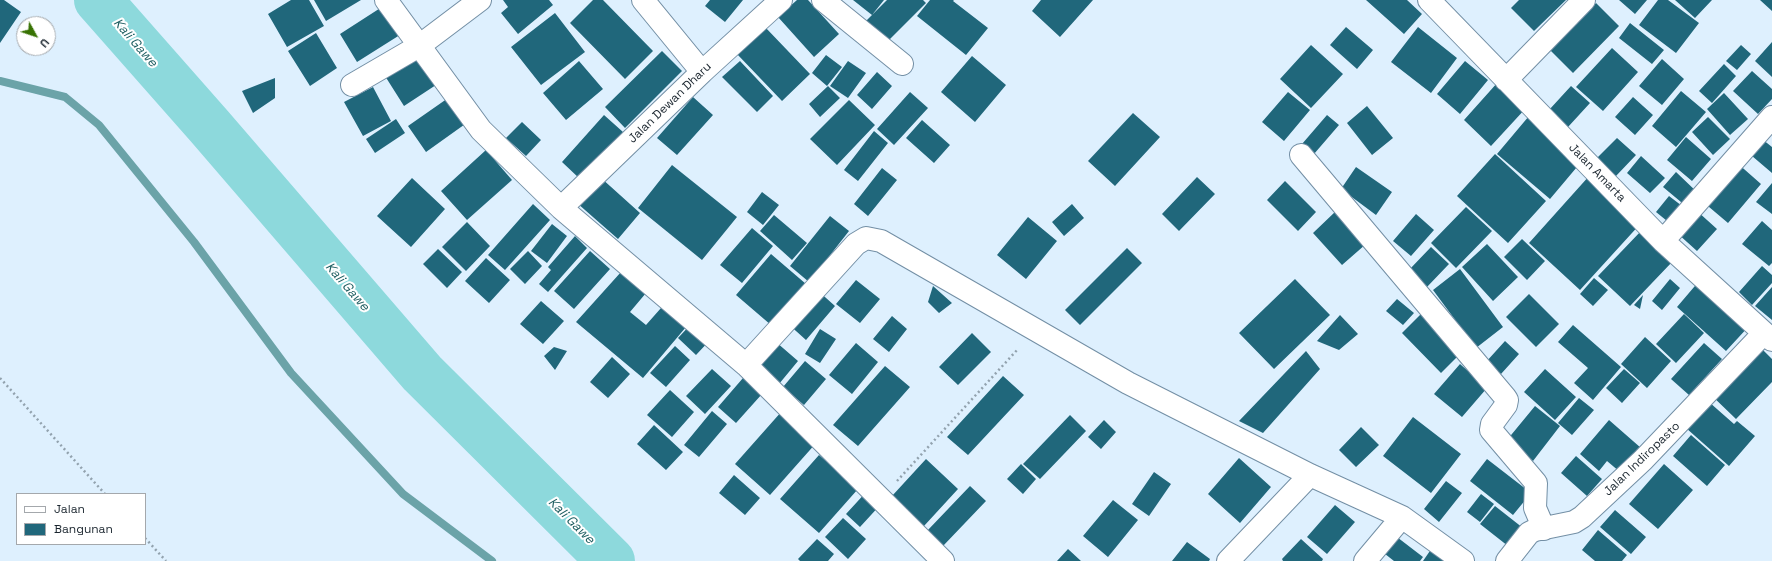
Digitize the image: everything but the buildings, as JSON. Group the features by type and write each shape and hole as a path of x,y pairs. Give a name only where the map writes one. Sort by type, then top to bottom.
{"street":[{"path":"386,0 481,130 561,208 746,365 943,561"},
{"path":"352,85 419,46 480,0"},
{"path":"643,0 702,72"},
{"name":"Jalan Dewan Dharu","path":"561,208 702,72 781,0"},
{"path":"823,0 902,64"},
{"name":"Jalan Amarta","path":"1430,0 1662,241 1768,337"},
{"path":"1506,80 1584,0"},
{"path":"1662,241 1772,116"},
{"path":"1301,156 1507,400 1506,405 1492,424 1491,430 1536,483 1536,508 1544,529"},
{"path":"746,365 856,244 866,238 881,241 1128,383 1310,475 1402,517 1463,561"},
{"name":"Jalan Indiropasto","path":"1507,561 1529,533 1574,522 1582,517 1643,460 1768,337"},
{"path":"1228,561 1310,475"},
{"path":"1365,561 1402,517"}],"path":[{"path":"881,499 1036,330"},
{"path":"0,378 104,493"},
{"path":"146,539 166,561"}],"waterway":[{"name":"Kali Gawe","path":"98,0 210,127 422,373 611,561"},
{"path":"0,81 65,97 99,125 194,242 291,373 403,494 492,561"}]}
